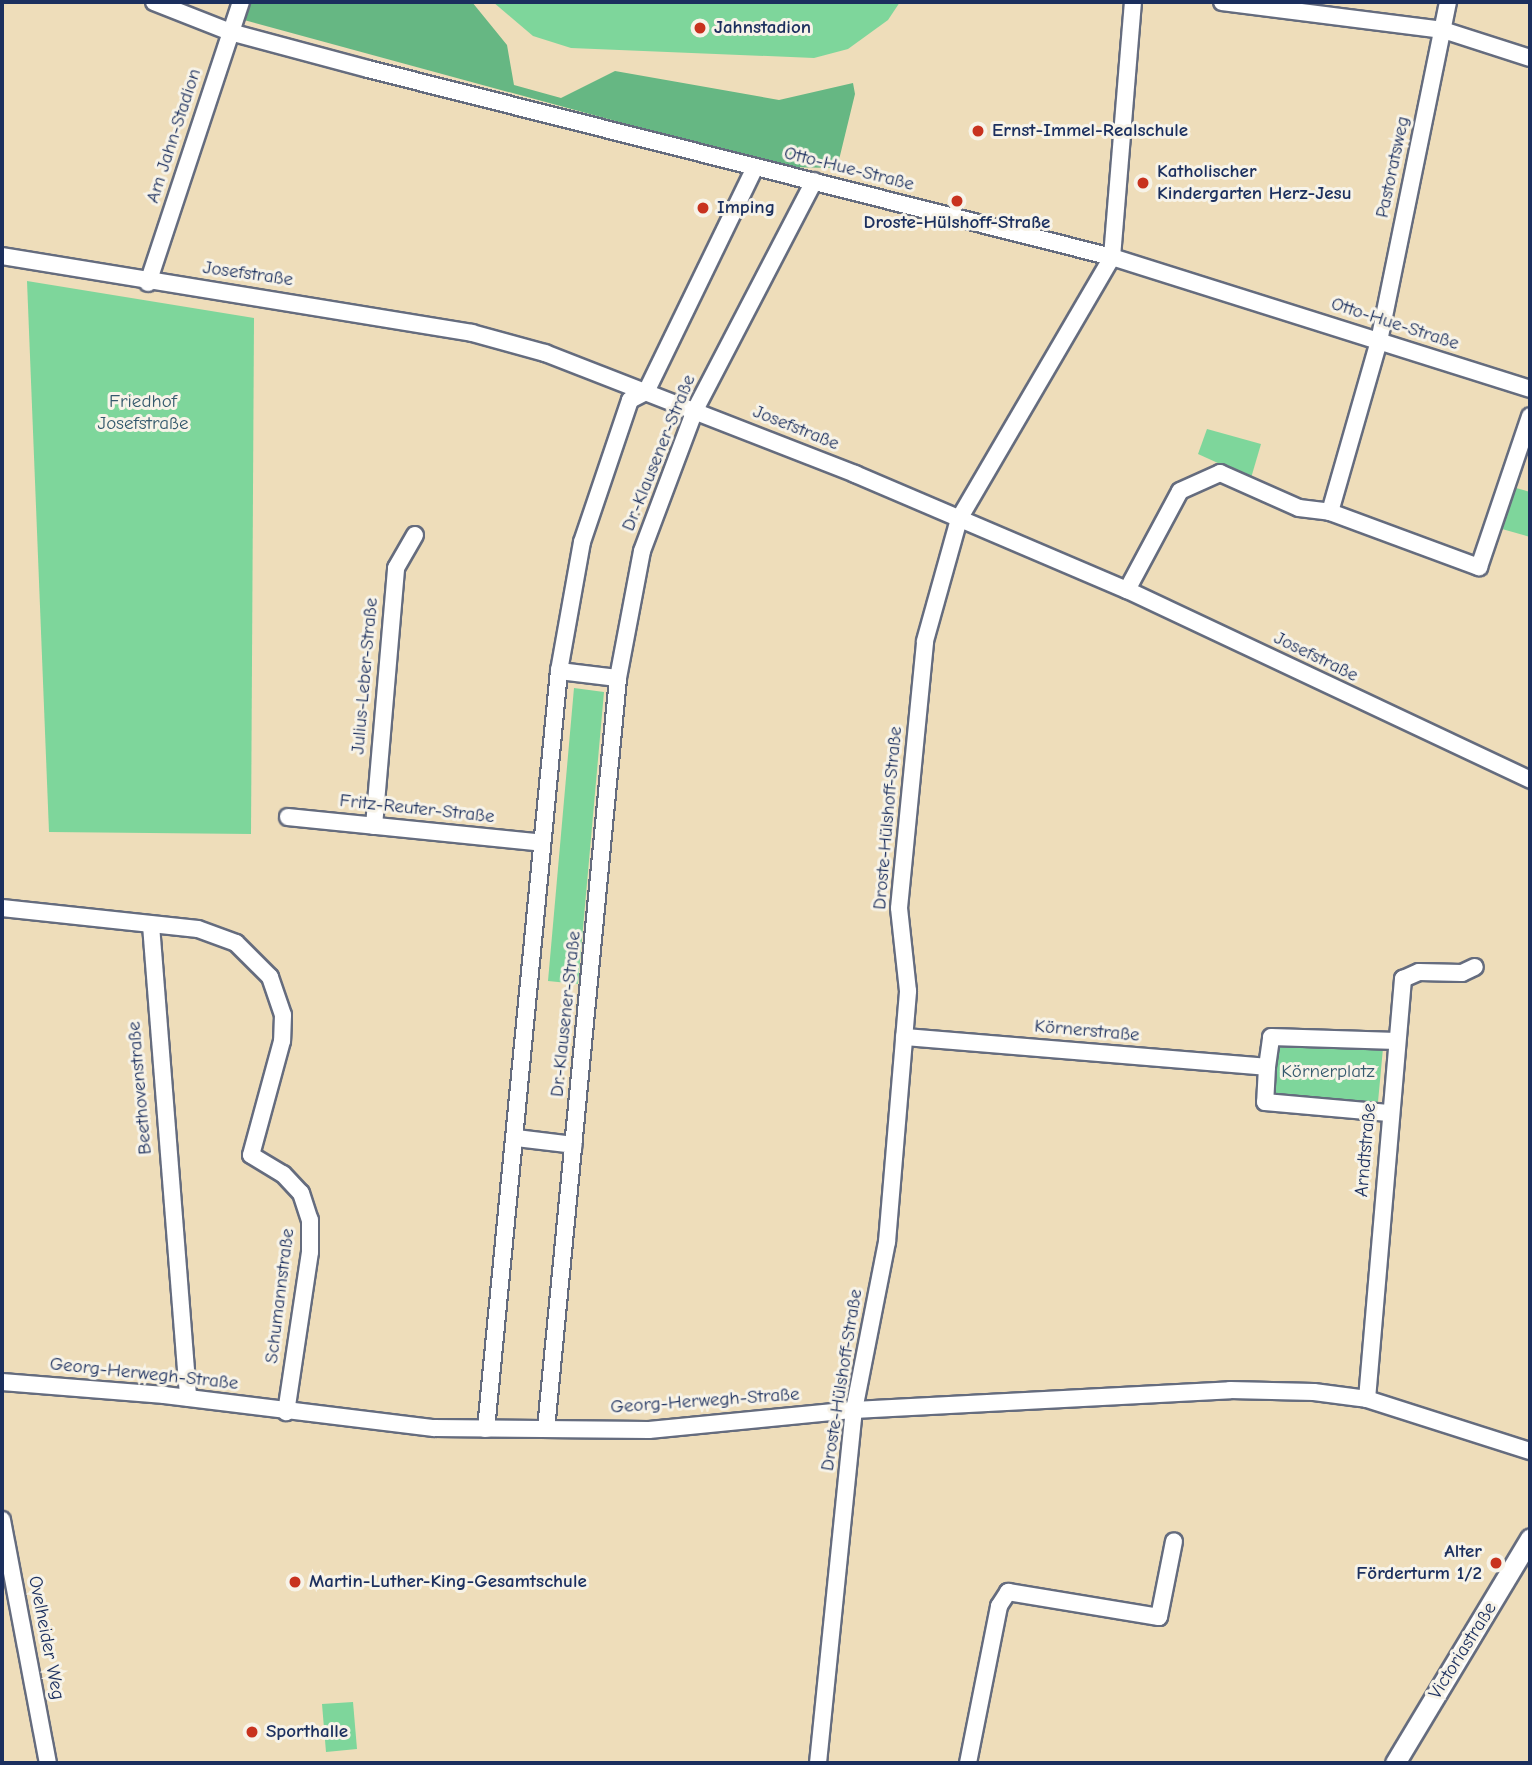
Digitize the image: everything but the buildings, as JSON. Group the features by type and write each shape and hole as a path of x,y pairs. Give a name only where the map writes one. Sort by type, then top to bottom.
{"main road":[{"name":"Victoriastraße","path":"1395,1763 1530,1538"}],"street":[{"name":"Otto-Hue-Straße","path":"154,2 230,32 1111,257 1530,389"},
{"name":"Am Jahn-Stadion","path":"148,283 241,2"},
{"name":"Droste-Hülshoff-Straße","path":"818,1763 854,1410 887,1242 908,991 899,908 925,641 959,519 1111,257 1133,2"},
{"path":"1222,2 1443,30 1530,58"},
{"name":"Pastoratsweg","path":"1330,512 1379,341 1448,2"},
{"name":"Dr.-Klausener-Straße","path":"486,1429 559,671 582,542 630,400 646,392 755,168"},
{"name":"Dr.-Klausener-Straße","path":"546,1429 618,678 642,551 695,410 814,181"},
{"name":"Josefstraße","path":"2,256 148,283 258,295 472,333 545,353 695,410 1127,590 1530,780"},
{"path":"1127,590 1180,491 1220,473 1299,508 1330,512 1479,567 1530,416"},
{"name":"Julius-Leber-Straße","path":"374,826 396,568 415,535"},
{"path":"559,671 618,678"},
{"name":"Fritz-Reuter-Straße","path":"288,817 542,843"},
{"path":"2,908 151,925"},
{"name":"Beethovenstraße","path":"151,925 188,1398"},
{"name":"Schumannstraße","path":"151,925 198,929 236,943 270,977 279,997 282,1041 251,1155 292,1183 301,1193 310,1220 310,1252 286,1412"},
{"name":"Arndtstraße","path":"1367,1399 1389,1113 1403,979 1419,972 1462,973 1475,967"},
{"name":"Körnerstraße","path":"904,1037 1267,1067"},
{"path":"1389,1113 1265,1102 1267,1067 1271,1037 1397,1041"},
{"path":"516,1138 574,1145"},
{"name":"Georg-Herwegh-Straße","path":"2,1382 188,1398 434,1428 486,1429 649,1430 854,1410 1230,1390 1367,1399 1530,1451"},
{"name":"Ovelheider Weg","path":"2,1520 48,1763"},
{"path":"968,1763 999,1606 1008,1592 1159,1617 1174,1541"}],"green space":[{"path":"250,2 472,2 507,45 514,85 561,98 615,71 779,100 853,83 855,94 837,168 784,167 244,20"},
{"name":"Jahnstadion","path":"493,2 900,2 888,20 848,49 814,58 571,48 533,36"},
{"name":"Friedhof Josefstraße","path":"27,281 254,318 251,834 49,832"},
{"path":"1207,429 1261,444 1251,478 1198,454"},
{"path":"1516,488 1530,492 1530,537 1502,529"},
{"path":"574,688 604,692 578,984 548,981"},
{"name":"Körnerplatz","path":"1279,1042 1383,1048 1378,1102 1273,1096"},
{"path":"353,1702 357,1749 326,1752 322,1704"}],"place":[{"name":"Jahnstadion","path":"700,28"},
{"name":"Ernst-Immel-Realschule","path":"978,131"},
{"name":"Katholischer Kindergarten Herz-Jesu","path":"1143,183"},
{"name":"Droste-Hülshoff-Straße","path":"957,201"},
{"name":"Imping","path":"703,208"},
{"name":"Alter Förderturm 1/2","path":"1496,1563"},
{"name":"Martin-Luther-King-Gesamtschule","path":"295,1582"},
{"name":"Sporthalle","path":"252,1732"}]}
